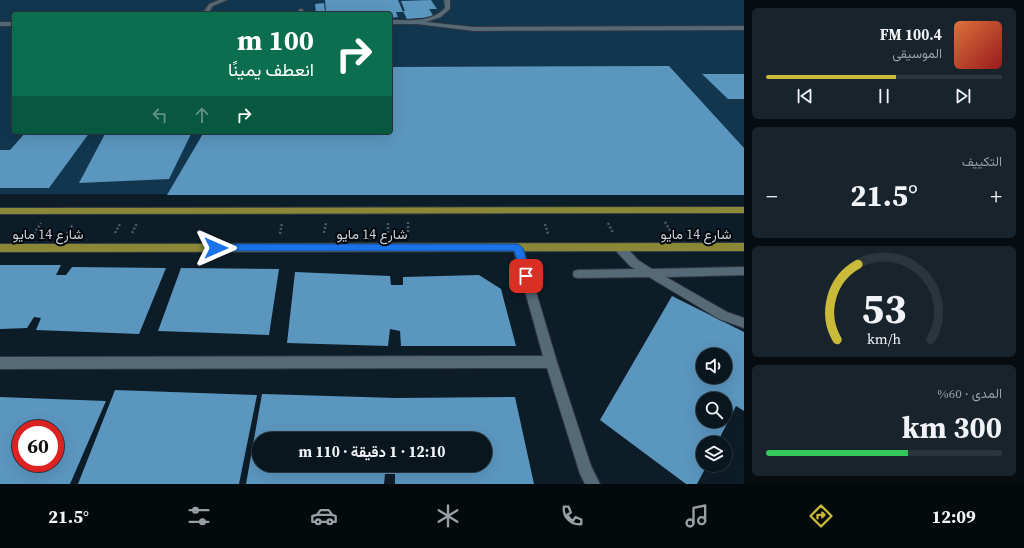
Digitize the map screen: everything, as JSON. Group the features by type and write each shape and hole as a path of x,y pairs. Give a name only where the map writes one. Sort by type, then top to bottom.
{"main road":[{"name":"شارع 14 مايو","path":"0,211 744,210"},
{"name":"شارع 14 مايو","path":"0,248 744,248"}],"lane":[{"path":"206,12 211,5 224,0"},
{"path":"417,22 432,19 443,14 448,8 447,0"},
{"path":"392,22 417,22 474,29 744,28"},
{"path":"0,24 12,24"},
{"path":"518,248 551,362 585,469 593,484"},
{"path":"620,248 634,263 650,273 723,316 744,323"},
{"path":"578,274 744,271"},
{"path":"0,363 551,362"}],"path":[{"path":"24,248 50,210"},
{"path":"58,248 82,210"},
{"path":"107,248 127,210"},
{"path":"125,248 144,210"},
{"path":"277,248 285,210"},
{"path":"322,248 327,210"},
{"path":"388,248 389,210"},
{"path":"407,210 409,248"},
{"path":"540,210 553,248"},
{"path":"602,210 620,248"},
{"path":"658,210 680,248"}],"shaded area":[{"path":"0,0 744,0 744,195 0,194"}],"building":[{"path":"325,0 398,0 403,12 396,12 398,17 392,18 392,12 326,12"},
{"path":"431,0 437,9 429,9 434,17 407,19 403,11 405,11 401,1"},
{"path":"324,3 325,12 316,12 315,4"},
{"path":"669,66 744,148 744,195 167,195 203,134 392,134 392,67"},
{"path":"702,74 744,74 744,99 728,99"},
{"path":"24,134 89,134 49,188 0,188 0,150 10,150"},
{"path":"105,134 191,134 169,179 79,183"},
{"path":"0,265 61,265 56,275 66,275 72,267 166,268 139,334 36,330 41,318 34,317 27,328 0,329"},
{"path":"181,268 279,269 269,335 158,331"},
{"path":"295,272 390,276 391,285 403,285 403,277 479,275 501,289 516,346 401,346 400,331 390,329 388,346 287,343"},
{"path":"672,296 744,332 744,411 736,406 732,414 732,392 696,392 696,428 725,428 721,436 696,436 696,472 703,472 697,484 686,484 600,420"},
{"path":"115,390 257,395 239,484 78,484"},
{"path":"262,394 396,398 515,397 534,484 395,484 395,474 385,474 384,484 246,484 252,450 252,472 492,472 492,432 255,432"},
{"path":"0,397 106,401 70,484 0,484"}],"route":[{"path":"216,248 518,248 526,276"}]}
